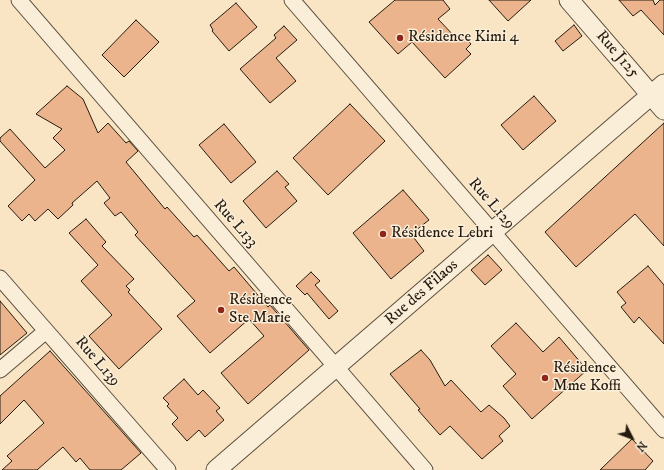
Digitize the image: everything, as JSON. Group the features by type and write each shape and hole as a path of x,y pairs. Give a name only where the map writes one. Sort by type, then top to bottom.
{"street":[{"name":"Rue L133","path":"18,0 335,368 425,470"},
{"name":"Rue L129","path":"292,0 664,430"},
{"name":"Rue J125","path":"570,0 658,89 664,110"},
{"name":"Rue des Filaos","path":"216,470 658,89"},
{"name":"Rue L139","path":"0,278 168,470"},
{"path":"0,370 46,331"}],"building":[{"path":"395,0 443,0 450,9 438,19 456,38 461,33 471,44 466,49 471,54 445,78 412,42 398,54 369,22"},
{"path":"489,0 531,0 508,21"},
{"path":"619,0 653,0 655,5 660,0 664,0 664,35 641,10 633,16"},
{"path":"236,3 257,27 229,51 212,31 213,30 210,25"},
{"path":"136,20 159,42 124,77 102,55"},
{"path":"574,25 582,36 563,51 555,41"},
{"path":"284,26 297,40 276,58 296,81 270,103 240,69 276,38 274,35"},
{"path":"67,86 83,99 98,133 108,123 126,143 129,141 138,151 126,162 165,209 167,207 194,237 197,235 229,271 234,267 268,307 270,305 309,350 248,404 221,373 264,336 249,319 210,353 177,316 195,301 135,235 138,232 121,212 115,216 104,203 110,198 97,181 72,203 73,205 58,219 48,209 35,221 29,214 22,221 8,206 35,180 0,141 0,138 10,129 45,168 65,150 53,138 62,129 36,114"},
{"path":"534,96 556,121 523,150 501,125"},
{"path":"350,104 385,141 328,195 293,158"},
{"path":"664,123 664,246 635,214 576,267 545,232"},
{"path":"224,124 256,162 231,183 199,145"},
{"path":"277,171 289,184 285,187 297,201 266,228 243,201"},
{"name":"Résidence Lebri","path":"403,190 429,220 411,234 424,251 391,279 353,233"},
{"path":"86,219 106,242 102,246 134,279 126,286 130,290 128,292 162,329 119,369 89,336 112,315 81,281 98,265 69,233"},
{"path":"488,255 502,270 485,285 471,270"},
{"path":"648,266 664,285 664,344 639,317 634,323 621,307 626,303 617,292"},
{"path":"311,272 320,281 315,285 338,311 329,319 307,293 305,295 296,286"},
{"path":"0,301 27,333 0,355"},
{"name":"Résidence Mme Koffi","path":"516,323 543,352 559,337 587,370 532,419 503,386 516,374 491,346"},
{"path":"421,350 430,360 445,386 451,380 481,412 489,405 504,418 510,426 499,436 503,441 482,459 450,426 440,435 390,374"},
{"path":"50,351 141,453 121,470 90,470 80,458 76,462 63,447 37,470 2,470 12,461 7,456 44,423 24,400 0,424 0,396"},
{"path":"184,379 198,395 203,390 220,408 216,411 224,420 205,437 199,430 187,441 172,424 178,418 167,406 169,404 163,398"},
{"path":"632,439 653,461 645,470 600,470"}],"place":[{"name":"Résidence Kimi 4","path":"400,38"},
{"name":"Résidence Lebri","path":"383,234"},
{"name":"Résidence Ste Marie","path":"221,310"},
{"name":"Résidence Mme Koffi","path":"545,378"}]}
